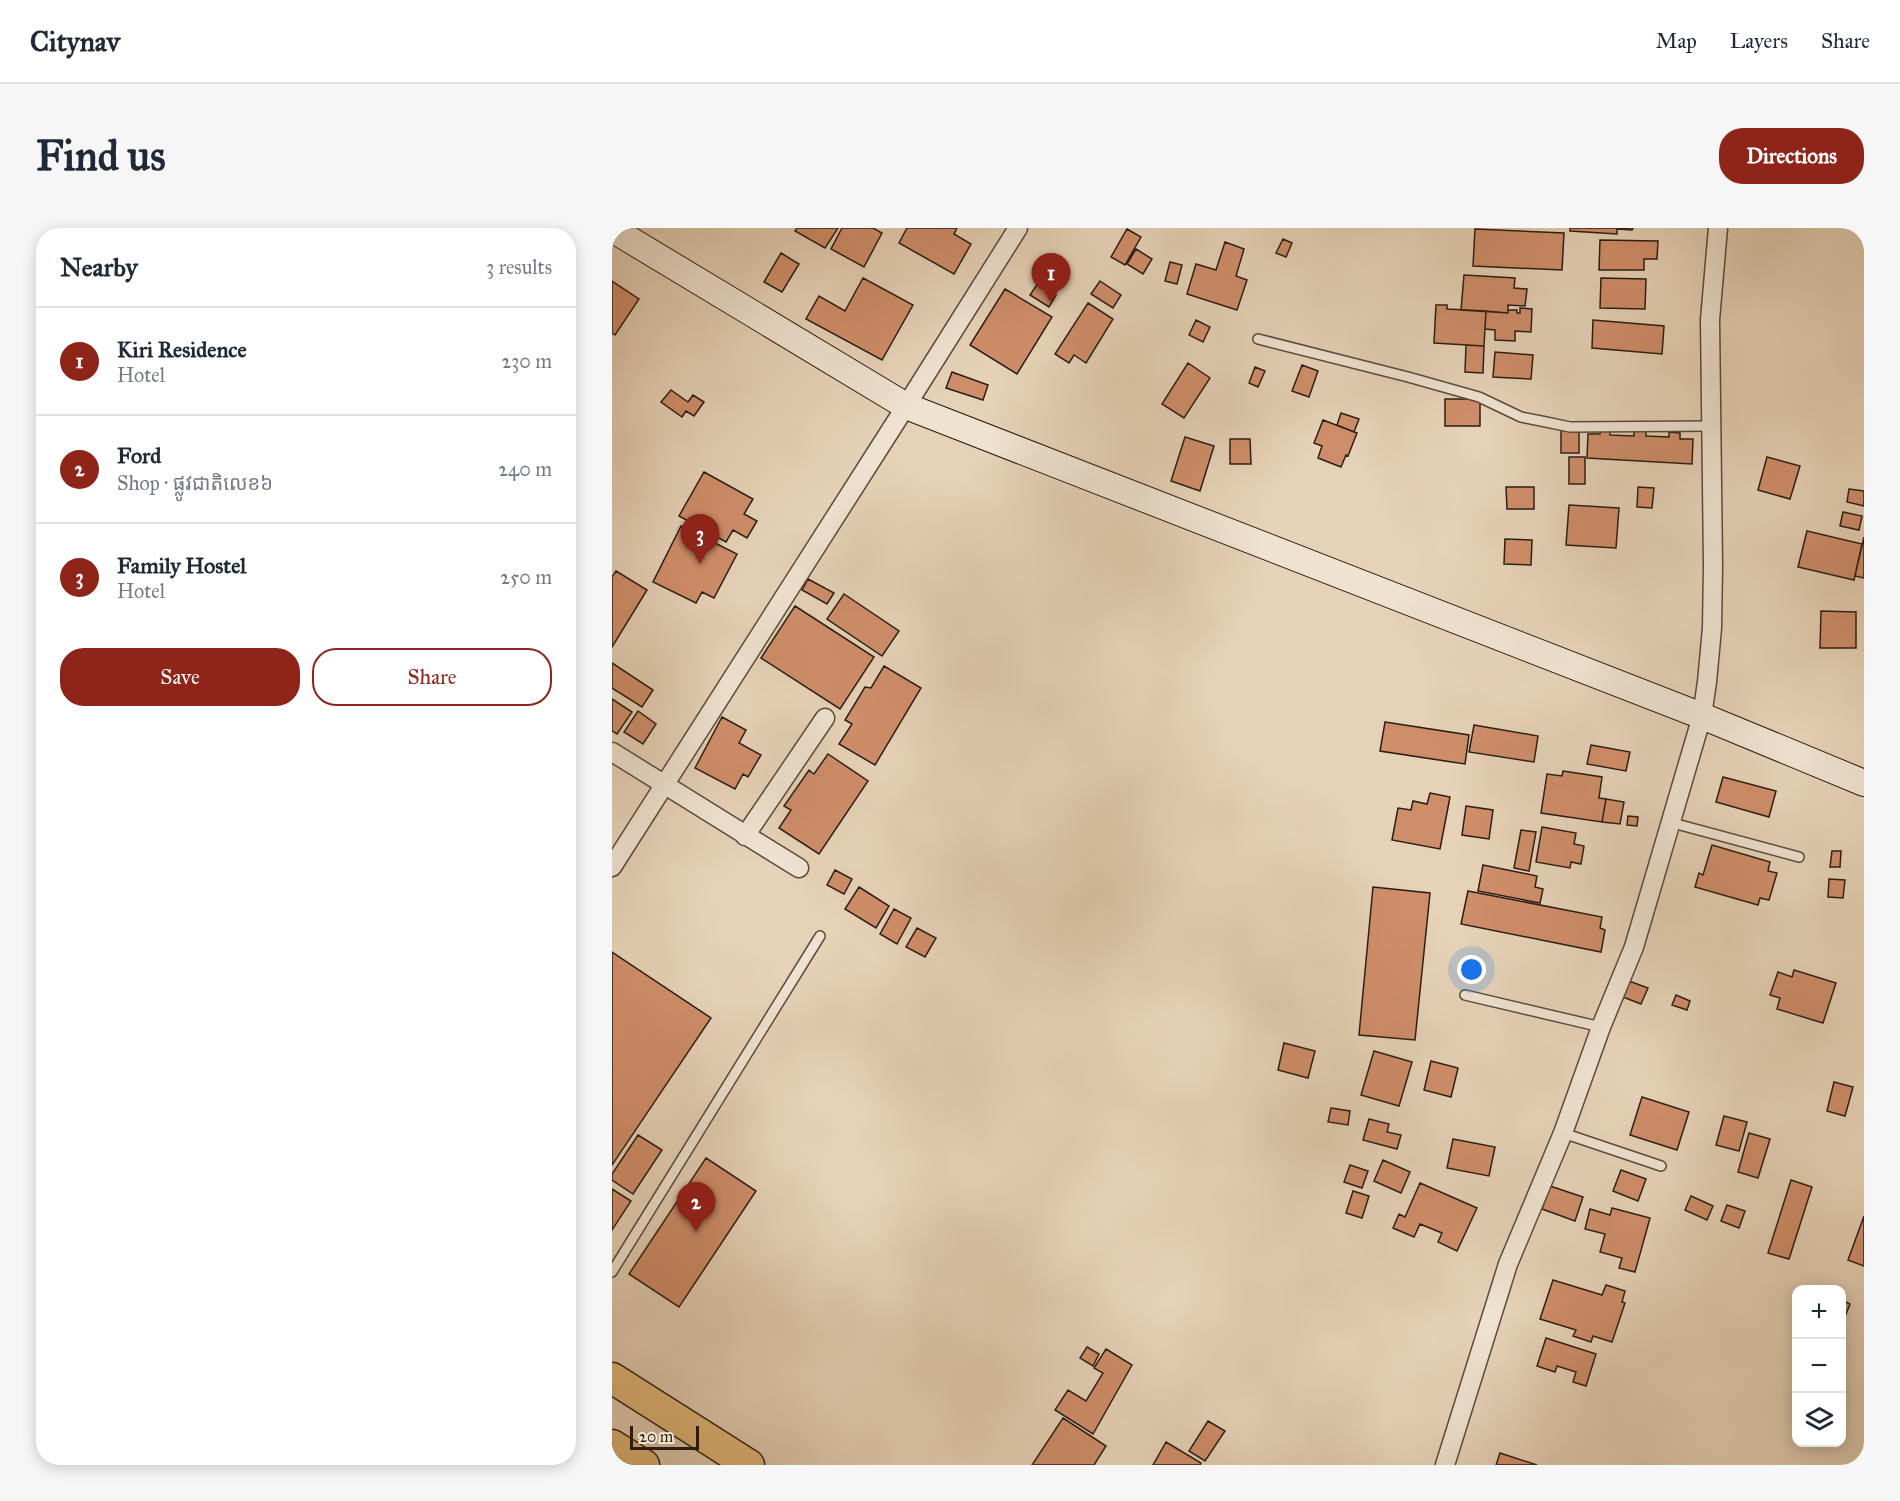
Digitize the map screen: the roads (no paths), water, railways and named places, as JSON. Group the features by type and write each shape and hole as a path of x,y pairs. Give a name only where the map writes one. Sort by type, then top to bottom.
{"main road":[{"path":"612,1378 749,1465"},
{"path":"612,1445 644,1465"}],"street":[{"path":"612,867 1018,228"},
{"path":"1445,1465 1508,1264 1563,1133 1601,1027 1634,947 1702,716 1712,627 1710,321 1718,228"},
{"path":"612,229 906,406 1702,716 1864,783"},
{"path":"745,836 825,718"},
{"path":"612,753 799,868"}],"lane":[{"path":"1258,339 1479,397 1521,417 1570,427 1712,426"},
{"path":"1669,822 1799,857"},
{"path":"612,1272 820,936"},
{"path":"1465,994 1601,1027"},
{"path":"1563,1133 1661,1166"}],"place":[{"name":"Kiri Residence","path":"1051,303"},
{"name":"Family Hostel","path":"700,564"},
{"name":"Ford","path":"696,1232"}]}
